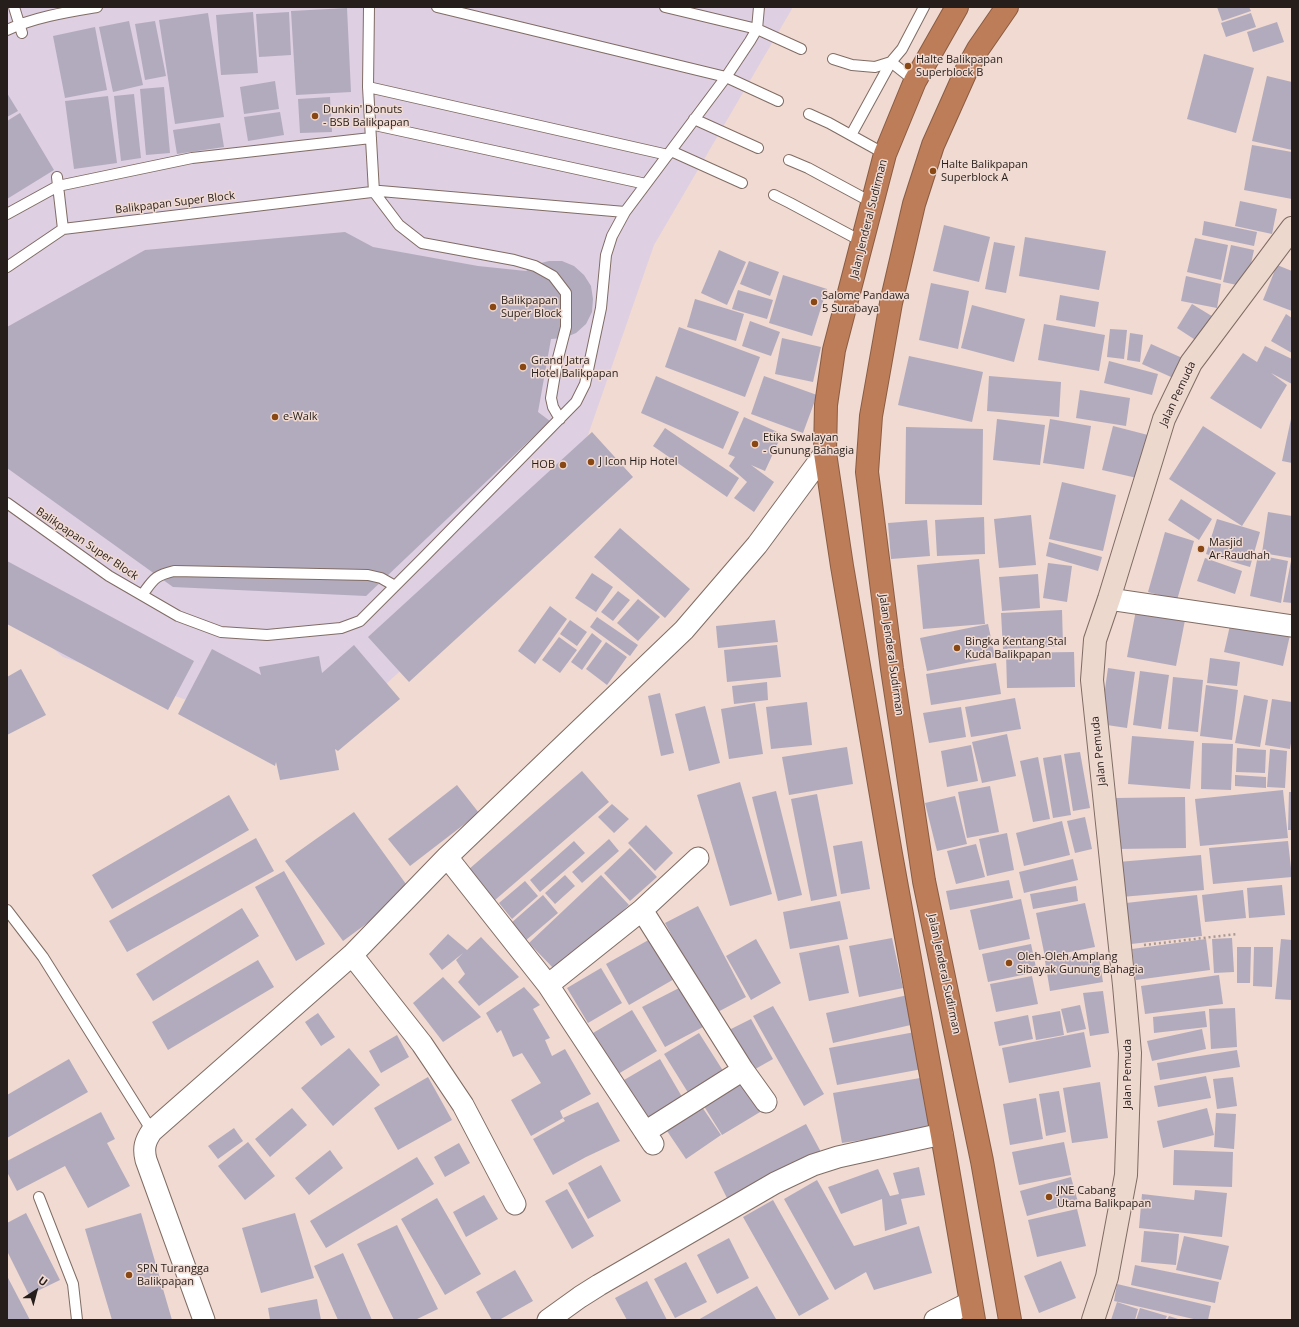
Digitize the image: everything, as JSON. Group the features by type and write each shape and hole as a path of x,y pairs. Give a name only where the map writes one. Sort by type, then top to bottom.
{"highway":[{"name":"Jalan Jenderal Sudirman","path":"957,7 915,81 885,154 834,350 826,405 825,452 842,566 888,839 973,1311"},
{"name":"Jalan Jenderal Sudirman","path":"1007,7 978,49 967,69 933,145 914,204 891,303 871,416 867,472 892,669 924,881 974,1124 1010,1320"},
{"path":"941,1132 974,1124"}],"street":[{"name":"Jalan Pemuda","path":"1093,1320 1107,1277 1126,1175 1130,1053 1092,680 1095,640 1164,419 1191,363 1292,228"},
{"path":"204,1320 146,1160 144,1152 146,1141 152,1131 352,955 447,857 684,630 758,545 825,452"},
{"path":"1109,598 1292,626"},
{"path":"447,857 548,985 649,1138 743,1070"},
{"path":"548,985 642,910 698,858"},
{"path":"642,910 743,1070 766,1102"},
{"path":"352,955 422,1044 463,1105 515,1204"},
{"path":"548,1320 599,1285 774,1183 813,1164 838,1156 941,1132"},
{"path":"935,1320 973,1311"}],"lane":[{"path":"14,7 21,29"},
{"path":"7,30 21,29 62,13 97,7"},
{"path":"369,7 368,86 374,192 399,225 422,243 514,260 535,266 553,276 566,293 566,327 557,362 551,398 553,407 560,419"},
{"path":"437,7 726,77 778,101"},
{"path":"665,7 757,29 801,48"},
{"name":"Balikpapan Super Block","path":"7,503 109,576 178,616 221,632 267,635 341,628 360,620 576,402 585,384 601,308 606,255 612,236 625,212 726,77 757,29 760,7"},
{"path":"851,135 891,62 902,49 924,7"},
{"path":"833,60 852,65 875,67 891,62"},
{"path":"891,62 915,81"},
{"path":"368,86 669,153 742,183"},
{"path":"809,114 829,123 885,154"},
{"path":"694,119 758,148"},
{"path":"370,124 646,184"},
{"path":"7,214 58,182 192,158 371,138"},
{"path":"789,160 808,168 873,203"},
{"path":"58,182 63,229"},
{"name":"Balikpapan Super Block","path":"7,267 63,229 374,192 388,191 625,212"},
{"path":"774,195 863,242"},
{"path":"142,595 153,580 160,574 174,571 368,575 381,578 395,586"},
{"path":"7,910 43,957 152,1131"},
{"path":"39,1197 73,1284 76,1320"}],"path":[{"path":"1120,948 1237,934"}],"shaded area":[{"path":"7,7 793,7 654,245 556,527 319,746 63,657 7,609"}],"building":[{"path":"1217,7 1249,7 1251,11 1222,21"},
{"path":"347,8 351,92 296,95 291,11"},
{"path":"253,12 258,73 221,75 216,15"},
{"path":"289,12 291,55 259,57 256,14"},
{"path":"208,13 224,117 175,124 159,20"},
{"path":"1251,13 1256,27 1226,37 1221,23"},
{"path":"129,21 143,85 113,92 99,27"},
{"path":"155,21 166,76 145,80 135,24"},
{"path":"1277,22 1284,42 1253,52 1247,32"},
{"path":"95,27 107,90 65,98 53,36"},
{"path":"1204,54 1254,68 1236,133 1187,119"},
{"path":"1267,76 1292,82 1292,150 1252,141"},
{"path":"275,81 279,109 244,114 240,87"},
{"path":"164,87 170,153 146,155 140,89"},
{"path":"7,93 18,111 7,117"},
{"path":"134,94 141,158 121,161 114,96"},
{"path":"108,96 117,163 74,169 65,101"},
{"name":"Dunkin' Donuts - BSB Balikpapan","path":"330,97 332,132 300,133 298,99"},
{"path":"280,112 284,135 248,141 244,117"},
{"path":"20,113 54,170 7,199 7,121"},
{"path":"220,123 224,147 177,154 173,130"},
{"path":"1252,145 1292,152 1292,199 1244,190"},
{"path":"1240,201 1277,209 1272,234 1235,226"},
{"path":"1204,221 1257,232 1254,246 1202,235"},
{"path":"944,225 990,237 979,282 933,271"},
{"name":"e-Walk","path":"345,232 373,247 478,266 526,271 537,264 549,261 562,261 574,266 584,275 591,286 593,299 592,312 586,324 576,333 564,338 551,339 538,412 550,421 366,596 173,587 7,468 7,327 145,250"},
{"path":"1025,237 1106,251 1099,290 1019,276"},
{"path":"1195,238 1228,245 1221,280 1187,272"},
{"path":"994,242 1015,246 1006,293 985,289"},
{"path":"1231,245 1254,250 1246,287 1223,282"},
{"path":"719,250 746,262 727,305 701,293"},
{"path":"749,261 779,272 770,296 740,284"},
{"path":"1277,265 1292,271 1292,311 1263,300"},
{"path":"783,275 827,289 812,336 769,323"},
{"path":"1186,276 1221,284 1217,308 1181,301"},
{"path":"931,283 969,291 958,349 919,340"},
{"path":"738,290 773,300 767,319 732,309"},
{"path":"1060,295 1099,302 1095,327 1056,320"},
{"path":"695,299 744,314 736,341 687,327"},
{"path":"1192,304 1215,318 1200,343 1177,328"},
{"path":"972,305 1025,319 1014,362 961,348"},
{"path":"1286,314 1292,318 1292,353 1271,341"},
{"path":"750,321 780,332 771,356 742,346"},
{"path":"1044,324 1105,335 1099,371 1038,360"},
{"path":"679,327 760,357 745,397 665,367"},
{"path":"1110,329 1127,330 1124,359 1107,357"},
{"path":"1130,333 1143,335 1140,362 1127,360"},
{"path":"782,338 821,347 813,382 775,374"},
{"path":"1151,344 1189,361 1180,381 1142,364"},
{"path":"1265,346 1292,359 1292,384 1271,373 1287,385 1261,429 1210,398 1243,353 1257,362"},
{"path":"909,356 983,372 972,422 898,405"},
{"path":"1109,361 1158,374 1152,395 1104,383"},
{"path":"656,376 739,412 723,449 641,413"},
{"path":"764,376 817,395 803,433 751,414"},
{"path":"989,376 1061,382 1059,417 987,411"},
{"path":"1080,390 1130,398 1126,426 1076,418"},
{"path":"744,417 782,434 765,471 751,465 774,482 754,512 734,498 747,482 729,466 735,457 728,454"},
{"path":"997,419 1045,425 1040,465 993,460"},
{"path":"1050,419 1091,426 1084,469 1043,463"},
{"path":"1292,419 1292,463 1282,461"},
{"path":"1113,426 1148,435 1137,478 1102,470"},
{"path":"1203,426 1276,473 1242,526 1169,479"},
{"path":"906,427 983,429 982,505 905,504"},
{"path":"665,428 739,478 727,497 653,446"},
{"path":"592,432 633,477 409,682 368,637"},
{"path":"1062,482 1116,495 1103,551 1049,539"},
{"path":"1181,499 1212,519 1199,540 1168,520"},
{"path":"1268,512 1292,516 1292,558 1262,553"},
{"path":"1031,515 1036,565 999,568 994,519"},
{"path":"984,517 985,554 937,556 935,520"},
{"path":"1217,519 1260,532 1250,567 1206,554"},
{"path":"927,520 930,556 891,559 888,523"},
{"path":"620,528 690,589 665,618 594,557"},
{"path":"1165,532 1194,541 1177,600 1148,592"},
{"path":"1049,542 1102,557 1098,571 1046,556"},
{"path":"1258,555 1288,561 1281,603 1250,596"},
{"path":"1205,558 1242,571 1235,594 1197,581"},
{"path":"979,559 985,624 923,629 917,565"},
{"path":"7,561 194,661 168,710 7,624"},
{"path":"1292,561 1292,603 1283,602"},
{"path":"1048,563 1072,566 1067,602 1043,598"},
{"path":"592,573 613,587 596,612 575,598"},
{"path":"1038,574 1040,608 1002,611 999,577"},
{"path":"618,591 630,600 613,621 601,612"},
{"path":"638,599 660,617 638,641 617,623"},
{"path":"1137,605 1186,615 1176,666 1127,657"},
{"path":"550,606 567,619 535,664 518,651"},
{"path":"1062,610 1063,646 1003,649 1001,613"},
{"path":"597,617 638,645 630,656 590,627"},
{"path":"570,620 587,632 577,646 560,634"},
{"path":"775,620 778,642 718,648 716,626"},
{"path":"1231,621 1290,635 1283,666 1224,652"},
{"name":"Bingka Kentang Stal Kuda Balikpapan","path":"988,624 995,657 927,671 920,638"},
{"path":"592,633 602,641 582,670 571,662"},
{"path":"559,637 577,650 560,673 542,660"},
{"path":"606,642 627,657 607,685 586,669"},
{"path":"354,645 400,699 338,751 335,749 339,770 280,780 276,762 275,766 178,714 212,649 261,675 259,667 319,656 322,673"},
{"path":"777,645 781,677 727,682 724,650"},
{"path":"1074,652 1075,687 1007,688 1006,653"},
{"path":"1210,658 1240,662 1237,686 1207,683"},
{"path":"996,663 1001,694 931,705 926,674"},
{"path":"1108,668 1135,672 1127,728 1100,724"},
{"path":"21,669 46,715 7,735 7,677"},
{"path":"1140,671 1169,675 1161,729 1133,725"},
{"path":"1173,677 1203,680 1198,732 1168,729"},
{"path":"767,682 768,700 734,704 732,686"},
{"path":"1206,685 1238,690 1232,740 1200,736"},
{"path":"660,693 674,753 661,756 648,696"},
{"path":"1244,695 1268,700 1260,747 1235,743"},
{"path":"1015,698 1021,729 971,737 965,707"},
{"path":"1272,699 1292,702 1292,737 1290,749 1265,745"},
{"path":"807,702 812,745 771,749 766,707"},
{"path":"755,703 763,754 729,759 721,709"},
{"path":"705,706 720,763 689,771 675,714"},
{"path":"961,707 966,737 929,743 923,713"},
{"path":"1007,734 1016,776 982,783 972,742"},
{"path":"1132,736 1194,741 1190,789 1128,784"},
{"path":"1202,743 1233,744 1231,790 1201,789"},
{"path":"971,745 978,781 947,787 941,751"},
{"path":"847,747 853,784 789,795 782,757"},
{"path":"1237,748 1266,750 1265,773 1236,772"},
{"path":"1270,749 1287,751 1285,788 1267,787"},
{"path":"1080,752 1090,808 1073,811 1064,754"},
{"path":"1061,755 1071,815 1053,818 1043,758"},
{"path":"1038,757 1050,819 1033,822 1020,761"},
{"path":"582,771 609,802 495,900 468,870"},
{"path":"1235,775 1266,777 1266,788 1235,786"},
{"path":"740,782 772,894 730,906 697,795"},
{"path":"457,785 479,813 410,866 388,839"},
{"path":"990,786 999,832 967,838 958,792"},
{"path":"1283,790 1288,838 1200,846 1195,799"},
{"path":"776,791 802,895 778,901 752,797"},
{"path":"1289,792 1292,792 1292,830 1288,830"},
{"path":"817,794 837,896 811,901 791,799"},
{"path":"229,795 249,830 112,909 92,875"},
{"path":"955,796 967,844 937,851 925,803"},
{"path":"1185,797 1186,848 1117,849 1116,798"},
{"path":"612,804 629,819 614,833 598,817"},
{"path":"354,812 411,891 343,941 285,861"},
{"path":"1085,817 1092,849 1075,853 1067,821"},
{"path":"1062,821 1070,855 1024,866 1016,833"},
{"path":"646,825 673,853 655,871 628,843"},
{"path":"1007,833 1014,870 987,876 979,839"},
{"path":"256,838 274,871 127,952 109,921"},
{"path":"609,839 619,851 582,883 572,872"},
{"path":"574,841 585,853 540,892 530,880"},
{"path":"862,841 870,889 841,894 833,846"},
{"path":"1288,841 1292,877 1213,884 1209,848"},
{"path":"976,844 985,877 956,884 947,851"},
{"path":"630,848 657,877 630,901 604,873"},
{"path":"1201,855 1204,890 1121,897 1118,862"},
{"path":"1073,859 1078,880 1024,893 1019,872"},
{"path":"284,871 325,944 296,961 255,887"},
{"path":"565,875 575,886 555,904 545,893"},
{"path":"601,875 629,905 557,972 529,943"},
{"path":"1009,880 1013,898 950,910 946,891"},
{"path":"525,881 538,896 512,919 499,903"},
{"path":"1282,885 1285,915 1249,918 1247,888"},
{"path":"1076,886 1078,901 1033,909 1030,894"},
{"path":"1243,890 1246,918 1205,922 1202,895"},
{"path":"543,895 558,913 525,941 510,924"},
{"path":"1197,895 1202,936 1131,944 1126,903"},
{"path":"1021,899 1030,939 979,950 970,910"},
{"path":"840,901 848,939 790,949 783,912"},
{"path":"1085,903 1095,947 1045,957 1036,913"},
{"path":"698,906 746,997 714,1014 665,923"},
{"path":"242,908 259,936 153,1001 136,974"},
{"path":"448,934 467,950 481,937 519,977 479,1006 458,982 465,974 456,960 463,953 442,970 429,954"},
{"path":"652,938 676,978 629,1005 606,964"},
{"path":"892,938 903,988 859,997 849,946"},
{"path":"1232,938 1234,972 1214,973 1212,939"},
{"path":"756,939 781,983 751,1000 726,956"},
{"path":"1206,939 1210,970 1136,980 1132,949"},
{"path":"1281,939 1292,940 1292,1000 1275,999"},
{"name":"Oleh-Oleh Amplang Sibayak Gunung Bahagia","path":"1031,944 1037,972 988,982 982,954"},
{"path":"839,945 849,993 809,1001 799,953"},
{"path":"1237,947 1251,947 1250,983 1237,983"},
{"path":"1254,947 1273,947 1272,987 1253,986"},
{"path":"1098,952 1103,982 1050,991 1045,961"},
{"path":"258,960 274,987 168,1050 152,1022"},
{"path":"601,968 622,1003 588,1023 567,988"},
{"path":"1219,975 1223,1004 1145,1014 1141,986"},
{"path":"1032,976 1038,1004 996,1012 990,984"},
{"path":"443,977 481,1017 443,1042 413,1003"},
{"path":"524,987 540,1005 533,1009 550,1038 545,1040 552,1056 565,1049 591,1094 560,1111 563,1118 531,1136 511,1100 541,1083 522,1053 513,1057 501,1030 497,1033 486,1013"},
{"path":"681,987 703,1027 665,1047 642,1007"},
{"path":"1103,991 1109,1033 1090,1036 1083,993"},
{"path":"908,995 915,1024 833,1043 826,1013"},
{"path":"1080,1005 1086,1029 1067,1033 1061,1009"},
{"path":"773,1006 824,1094 804,1106 753,1016"},
{"path":"1235,1008 1237,1047 1211,1049 1209,1009"},
{"path":"632,1010 657,1051 618,1074 593,1033"},
{"path":"1060,1011 1064,1035 1036,1040 1032,1016"},
{"path":"1205,1011 1207,1027 1154,1033 1153,1017"},
{"path":"318,1013 335,1037 321,1046 305,1022"},
{"path":"1028,1015 1033,1039 999,1046 994,1022"},
{"path":"751,1019 773,1059 750,1072 727,1031"},
{"path":"1202,1029 1206,1049 1152,1061 1147,1041"},
{"path":"915,1032 922,1069 837,1085 829,1048"},
{"path":"1084,1032 1091,1067 1009,1083 1002,1048"},
{"path":"699,1033 727,1077 692,1099 664,1054"},
{"path":"397,1035 409,1057 381,1073 369,1051"},
{"path":"349,1048 380,1085 333,1126 301,1088"},
{"path":"1237,1050 1240,1067 1160,1080 1157,1063"},
{"path":"69,1059 88,1092 7,1138 7,1095"},
{"path":"660,1059 685,1102 650,1123 624,1080"},
{"path":"1206,1076 1211,1098 1158,1107 1154,1086"},
{"path":"428,1077 452,1120 398,1150 374,1108"},
{"path":"745,1077 765,1109 722,1135 702,1103"},
{"path":"926,1077 935,1129 842,1143 833,1093"},
{"path":"1233,1077 1237,1106 1217,1109 1213,1079"},
{"path":"1100,1082 1108,1138 1072,1143 1063,1088"},
{"path":"1059,1091 1066,1132 1046,1136 1039,1094"},
{"path":"1036,1098 1043,1139 1010,1145 1003,1104"},
{"path":"598,1102 620,1141 553,1175 533,1139 565,1121 563,1118"},
{"path":"700,1104 721,1135 686,1159 665,1128"},
{"path":"292,1108 307,1125 270,1157 255,1139"},
{"path":"1207,1108 1214,1135 1163,1148 1157,1121"},
{"path":"101,1112 115,1139 107,1143 130,1186 88,1208 65,1166 17,1191 7,1172 7,1161"},
{"path":"1216,1113 1236,1114 1234,1149 1214,1147"},
{"path":"806,1124 822,1154 729,1202 714,1172"},
{"path":"234,1128 243,1141 218,1159 208,1146"},
{"path":"248,1142 275,1176 245,1200 218,1166"},
{"path":"1064,1142 1071,1175 1019,1185 1012,1152"},
{"path":"459,1143 470,1163 445,1177 434,1157"},
{"path":"330,1150 343,1168 309,1195 295,1178"},
{"path":"1174,1150 1233,1152 1232,1187 1173,1185"},
{"path":"417,1157 434,1184 326,1248 310,1221"},
{"path":"601,1165 621,1201 588,1219 568,1183"},
{"path":"919,1167 925,1195 901,1199 907,1224 885,1231 882,1199 841,1214 828,1187 878,1169 890,1196 899,1194 893,1173"},
{"name":"JNE Cabang Utama Balikpapan","path":"1071,1177 1078,1202 1027,1216 1020,1191"},
{"path":"817,1180 854,1246 919,1226 932,1273 874,1290 866,1272 835,1290 784,1199"},
{"path":"567,1189 594,1236 572,1249 545,1201"},
{"path":"1195,1190 1227,1193 1222,1237 1139,1228 1142,1194 1194,1200"},
{"path":"484,1195 498,1219 466,1237 453,1212"},
{"path":"437,1198 481,1274 445,1295 401,1219"},
{"path":"773,1200 829,1299 799,1316 743,1217"},
{"path":"1077,1209 1086,1246 1037,1257 1028,1220"},
{"path":"26,1213 60,1280 29,1295 7,1251 7,1223"},
{"name":"SPN Turangga Balikpapan","path":"141,1213 172,1320 112,1320 85,1229"},
{"path":"295,1213 314,1278 261,1293 242,1228"},
{"path":"397,1225 438,1309 415,1320 394,1320 357,1244"},
{"path":"1144,1231 1179,1234 1176,1265 1141,1262"},
{"path":"1184,1236 1229,1246 1221,1280 1176,1270"},
{"path":"729,1238 749,1278 717,1294 697,1255"},
{"path":"343,1253 372,1320 338,1320 314,1266"},
{"path":"1061,1261 1076,1298 1039,1313 1024,1276"},
{"path":"686,1262 707,1302 675,1318 654,1279"},
{"path":"1135,1265 1219,1282 1215,1303 1131,1285"},
{"path":"515,1270 533,1301 499,1320 492,1320 476,1292"},
{"path":"7,1276 30,1320 7,1320"},
{"path":"647,1281 667,1320 627,1320 615,1298"},
{"path":"1117,1284 1211,1306 1208,1320 1198,1320 1114,1301"},
{"path":"757,1286 776,1319 698,1320"},
{"path":"317,1299 321,1320 270,1320 268,1308"},
{"path":"1117,1302 1138,1309 1135,1320 1111,1320"},
{"path":"1140,1308 1167,1316 1165,1320 1136,1320"},
{"path":"1169,1316 1181,1320 1167,1320"}],"place":[{"name":"Halte Balikpapan Superblock B","path":"908,66"},
{"name":"Dunkin' Donuts - BSB Balikpapan","path":"315,116"},
{"name":"Halte Balikpapan Superblock A","path":"933,171"},
{"name":"Salome Pandawa 5 Surabaya","path":"814,302"},
{"name":"Balikpapan Super Block","path":"493,307"},
{"name":"Grand Jatra Hotel Balikpapan","path":"523,367"},
{"name":"e-Walk","path":"275,417"},
{"name":"Etika Swalayan - Gunung Bahagia","path":"755,444"},
{"name":"J Icon Hip Hotel","path":"591,462"},
{"name":"HOB","path":"563,465"},
{"name":"Masjid Ar-Raudhah","path":"1201,549"},
{"name":"Bingka Kentang Stal Kuda Balikpapan","path":"957,648"},
{"name":"Oleh-Oleh Amplang Sibayak Gunung Bahagia","path":"1009,963"},
{"name":"JNE Cabang Utama Balikpapan","path":"1049,1197"},
{"name":"SPN Turangga Balikpapan","path":"129,1275"}]}
